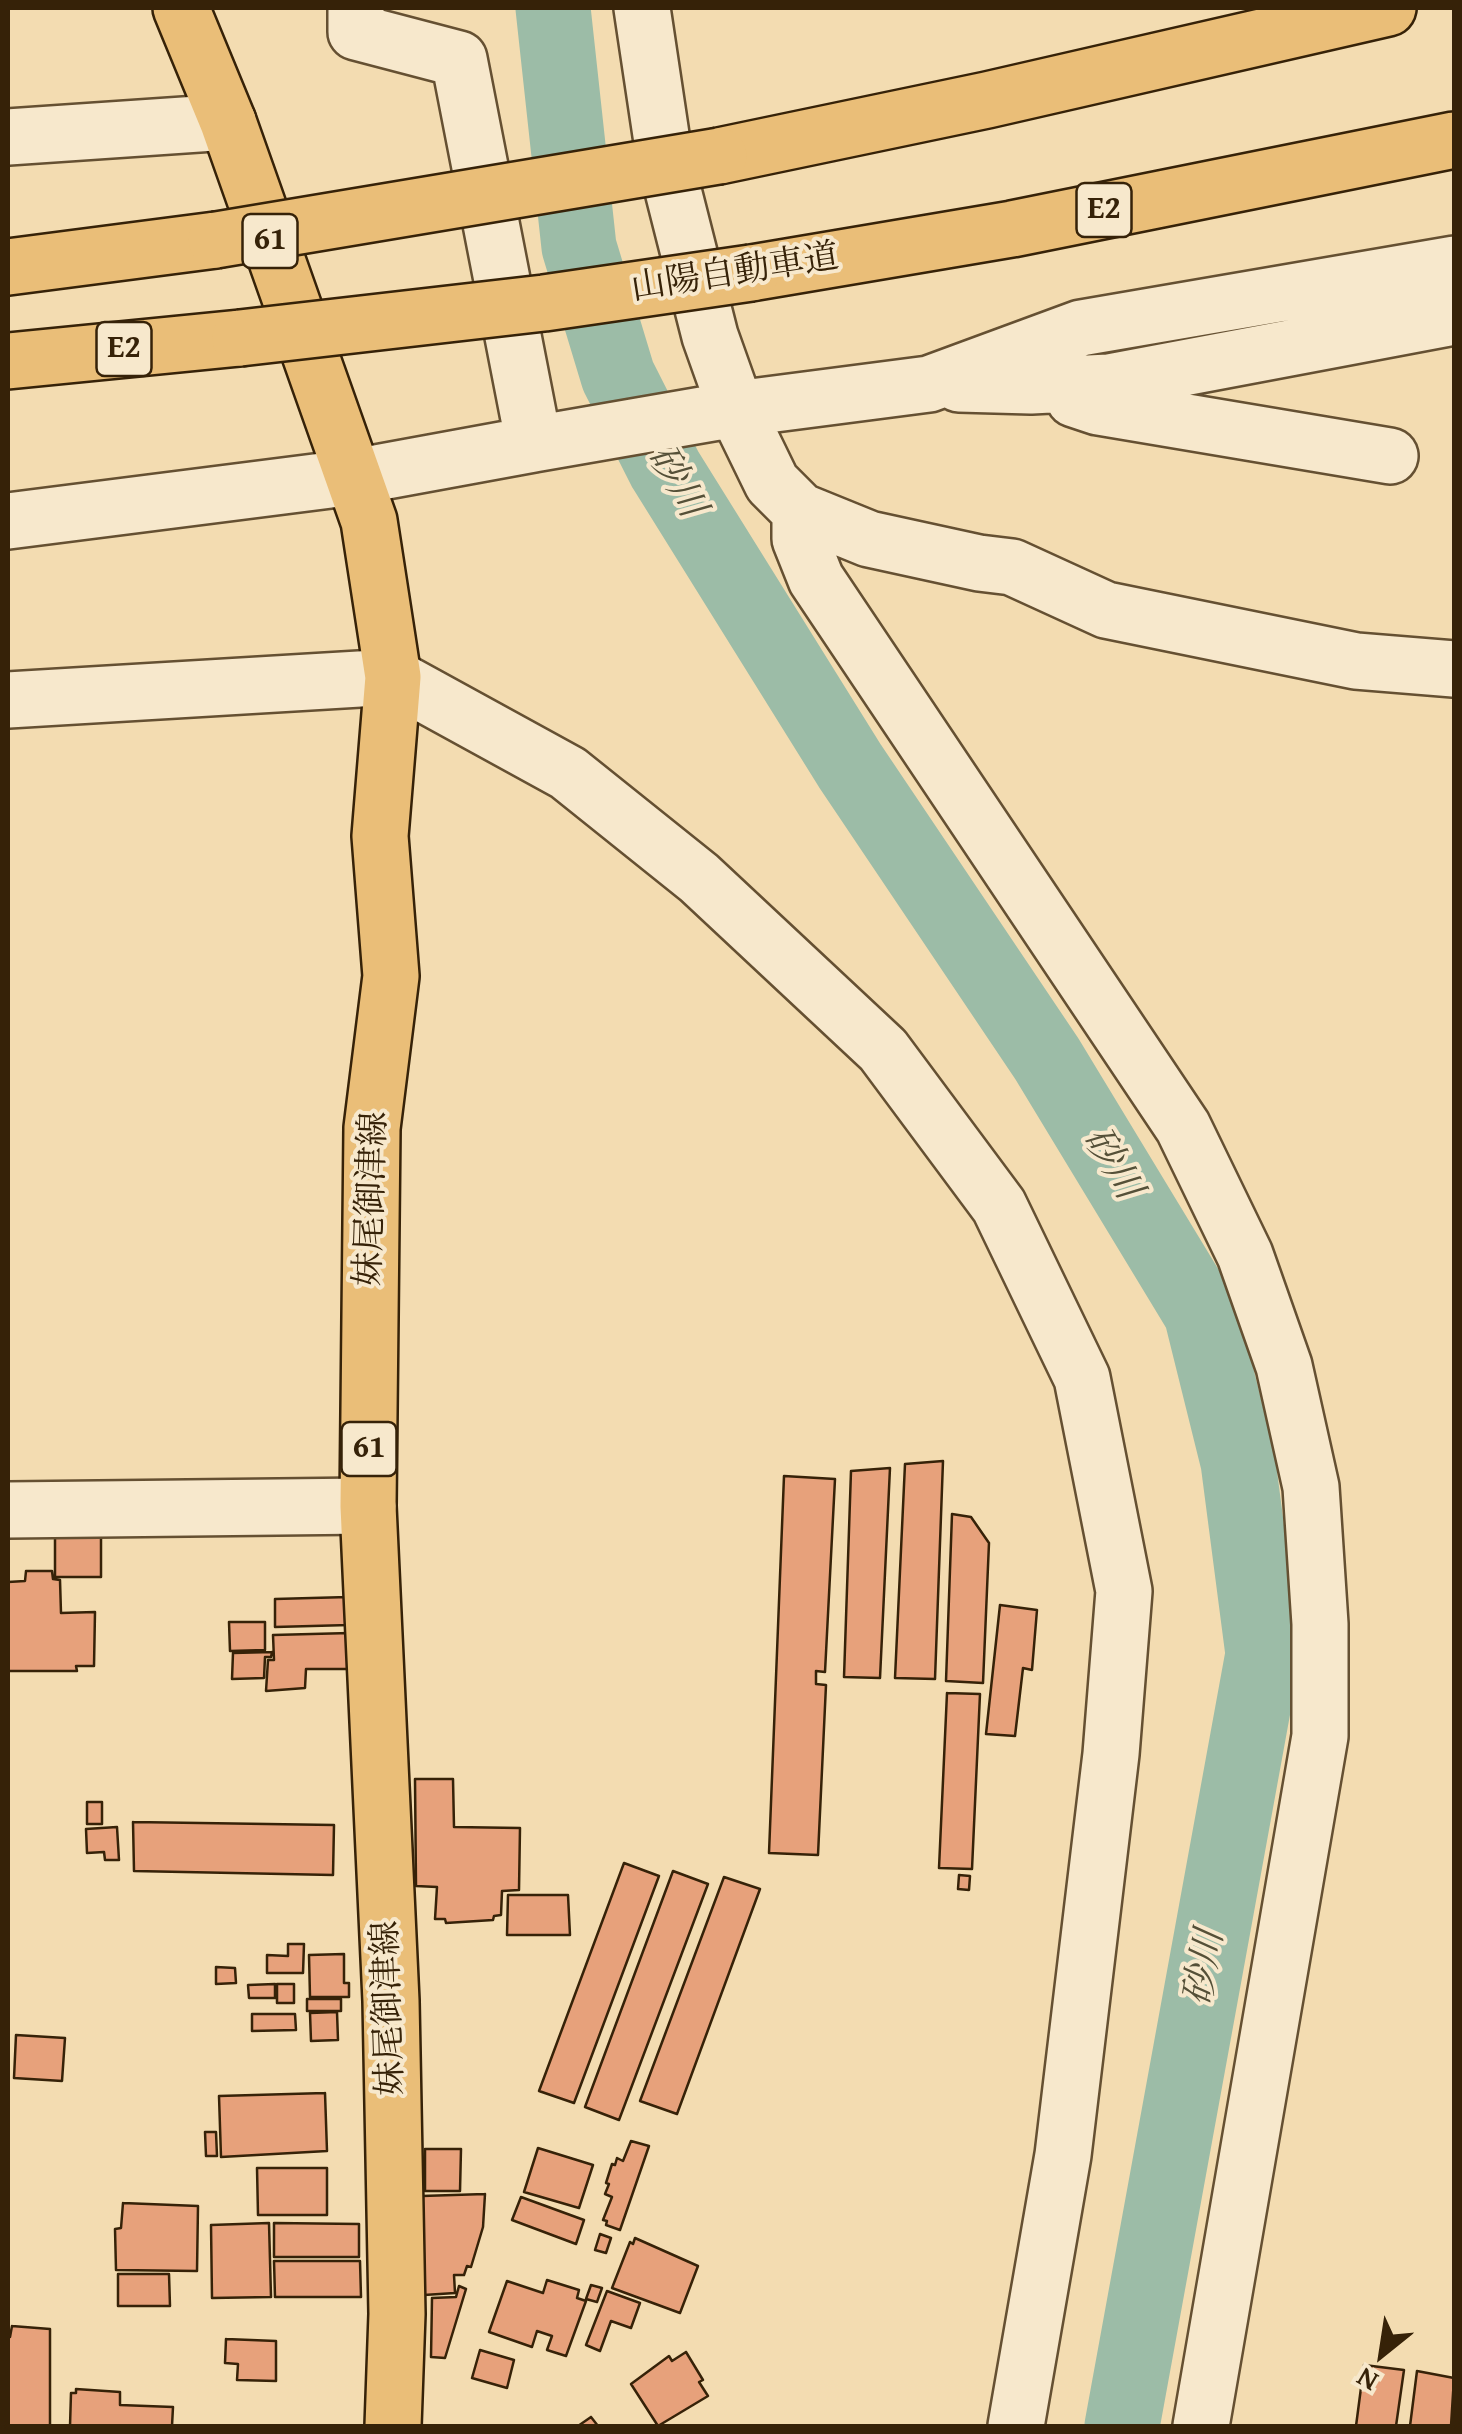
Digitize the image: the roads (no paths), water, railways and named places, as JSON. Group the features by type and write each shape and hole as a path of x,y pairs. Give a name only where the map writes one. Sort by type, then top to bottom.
{"main road":[{"name":"妹尾御津線","path":"181,8 228,122 370,521 393,677 380,836 391,976 372,1128 368,1506 391,2001 397,2314 394,2426"},
{"path":"8,267 216,240 719,156 987,100 1388,8"},
{"name":"山陽自動車道","path":"8,361 544,303 752,273 1012,229 1454,140"}],"street":[{"path":"356,8 356,32 459,58 548,442"},
{"path":"642,8 664,155 710,336 736,409 772,483 800,511 869,539 1012,567 1106,610 1356,661 1454,669"},
{"path":"8,137 228,122"},
{"path":"929,384 1081,328 1454,264"},
{"path":"8,521 354,477 736,409 929,384 1031,386 1125,379 1454,317"},
{"path":"1031,386 1098,407 1390,456"},
{"path":"800,511 800,539 816,579 1183,1126 1245,1254 1284,1366 1311,1486 1320,1624 1320,1736 1201,2426"},
{"path":"8,700 393,677 568,773 699,878 883,1050 999,1206 1082,1378 1124,1591 1111,1754 1063,2154 1016,2426"},
{"path":"8,1510 368,1506"}],"waterway":[{"name":"砂川","path":"553,8 579,247 618,376 665,469 850,766 1047,1059 1201,1313 1238,1462 1263,1654 1122,2426"}]}
